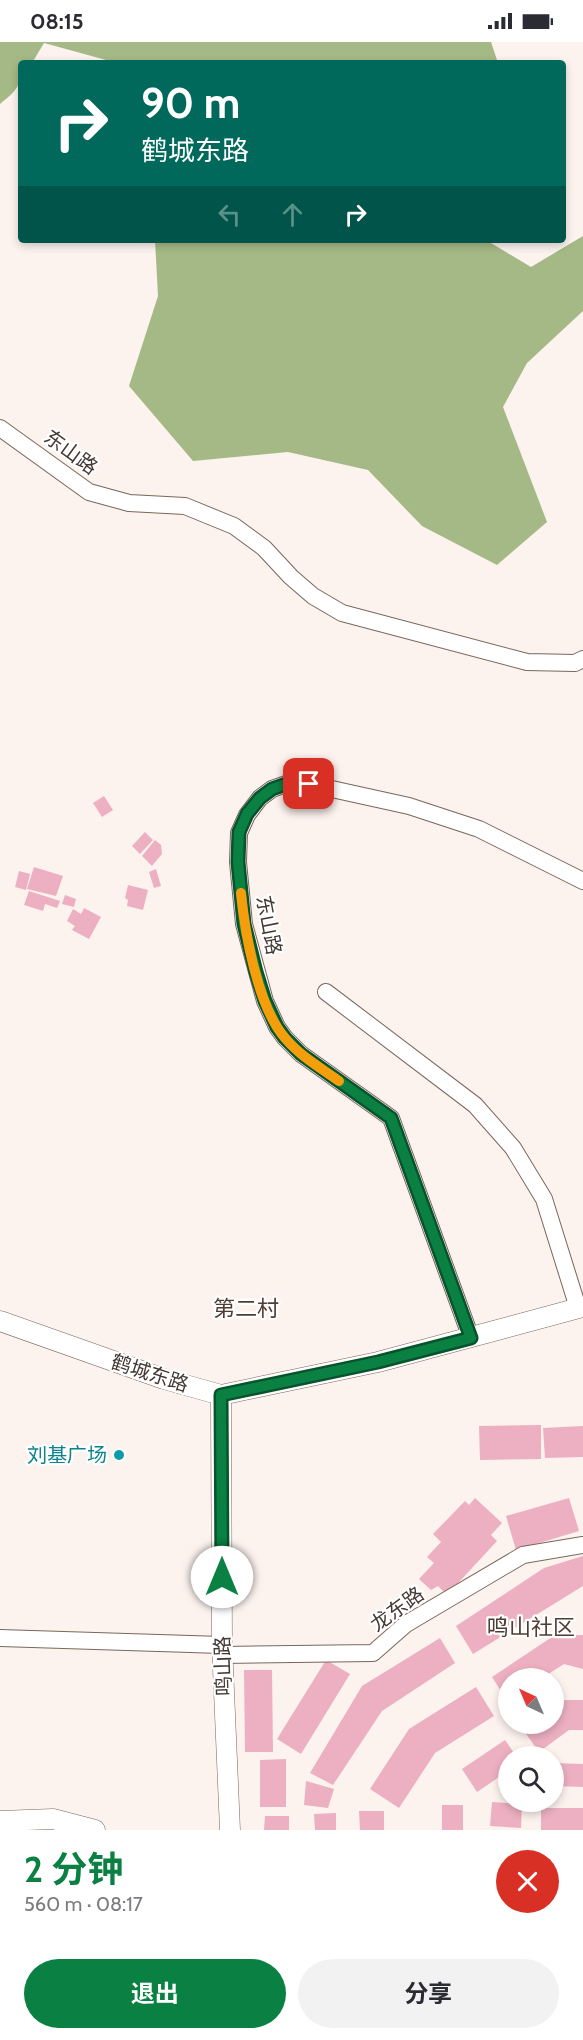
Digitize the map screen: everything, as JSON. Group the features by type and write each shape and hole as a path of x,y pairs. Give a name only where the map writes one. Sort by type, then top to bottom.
{"street":[{"name":"东山路","path":"0,428 88,492 129,503 185,506 234,526 264,548 291,577 313,596 342,613 528,662 576,663 583,659"},
{"name":"东山路","path":"471,1338 391,1118 301,1054 281,1033 269,1010 256,972 244,924 238,862 239,832 247,814 260,798 272,789 286,784 309,784 409,806 479,829 583,881"},
{"path":"326,992 475,1105 513,1148 544,1199 581,1308"},
{"name":"鹤城东路","path":"0,1322 164,1379 221,1395 378,1362 581,1308"},
{"name":"鸣山路","path":"221,1395 222,1650 230,1830"},
{"name":"龙东路","path":"0,1638 222,1650 373,1653 406,1624 523,1555 583,1545"},
{"path":"0,1821 53,1819 95,1830"}],"green space":[{"path":"0,42 491,42 497,60 106,60 44,43 34,60 18,60 18,85 0,104"},
{"path":"583,236 583,311 527,363 503,407 547,522 497,565 422,526 368,470 288,452 193,461 129,386 158,296 155,243 491,243 531,267"}],"building":[{"path":"104,796 113,810 102,817 93,803"},
{"path":"145,832 153,840 140,854 132,846"},
{"path":"155,840 161,845 162,854 152,866 142,856"},
{"path":"34,867 63,876 56,896 27,889"},
{"path":"156,869 161,886 154,888 149,872"},
{"path":"19,871 30,874 26,890 15,887"},
{"path":"128,885 148,890 143,910 127,906 128,900 125,898"},
{"path":"29,891 60,901 57,908 45,904 43,911 24,905"},
{"path":"65,895 76,899 74,907 62,904"},
{"path":"84,908 101,917 89,939 72,930 75,926 67,921 73,909 81,914"},
{"path":"541,1425 541,1459 480,1460 479,1426"},
{"path":"583,1426 583,1457 545,1458 543,1428"},
{"path":"475,1498 502,1523 491,1535 497,1541 447,1595 438,1586 431,1590 419,1579 434,1563 427,1557 441,1542 433,1534 465,1501 469,1505"},
{"path":"569,1498 579,1531 516,1550 506,1516"},
{"path":"583,1556 583,1586 473,1654 456,1626 544,1568"},
{"path":"555,1635 583,1635 583,1669 564,1664 558,1668 506,1668"},
{"path":"440,1638 455,1663 382,1711 333,1785 310,1773 362,1686"},
{"path":"326,1660 350,1674 301,1754 277,1739"},
{"path":"244,1670 272,1670 273,1752 245,1752"},
{"path":"498,1673 498,1686 492,1677"},
{"path":"476,1687 494,1716 435,1753 399,1808 370,1789 409,1729"},
{"path":"564,1700 583,1700 583,1730 569,1730 564,1734"},
{"path":"526,1734 564,1734 547,1746 535,1746"},
{"path":"505,1740 509,1746 498,1746 498,1778 477,1792 462,1769"},
{"path":"286,1759 286,1807 260,1807 260,1760"},
{"path":"564,1763 583,1764 583,1787 564,1786"},
{"path":"306,1781 334,1789 328,1808 304,1805"},
{"path":"492,1802 498,1802 498,1812 522,1812 521,1828 490,1826"},
{"path":"442,1805 463,1805 463,1830 442,1830"},
{"path":"564,1808 583,1808 583,1830 541,1830 541,1812 564,1812"},
{"path":"359,1811 384,1811 384,1830 360,1830"},
{"path":"336,1813 336,1830 315,1830 314,1814"},
{"path":"265,1816 289,1816 289,1830 264,1830"}],"slow traffic":[{"path":"241,893 244,924 256,972 265,1001 277,1027 301,1054 339,1081"}],"place":[{"name":"刘基广场","path":"119,1455"}],"district":[{"name":"第二村","path":"246,1308"},
{"name":"鸣山社区","path":"531,1627"}],"route":[{"path":"222,1577 221,1395 378,1362 471,1338 391,1118 301,1054 285,1038 277,1027 265,1001 256,972 244,924 238,862 239,832 247,814 260,798 272,789 286,784 309,784"}]}
